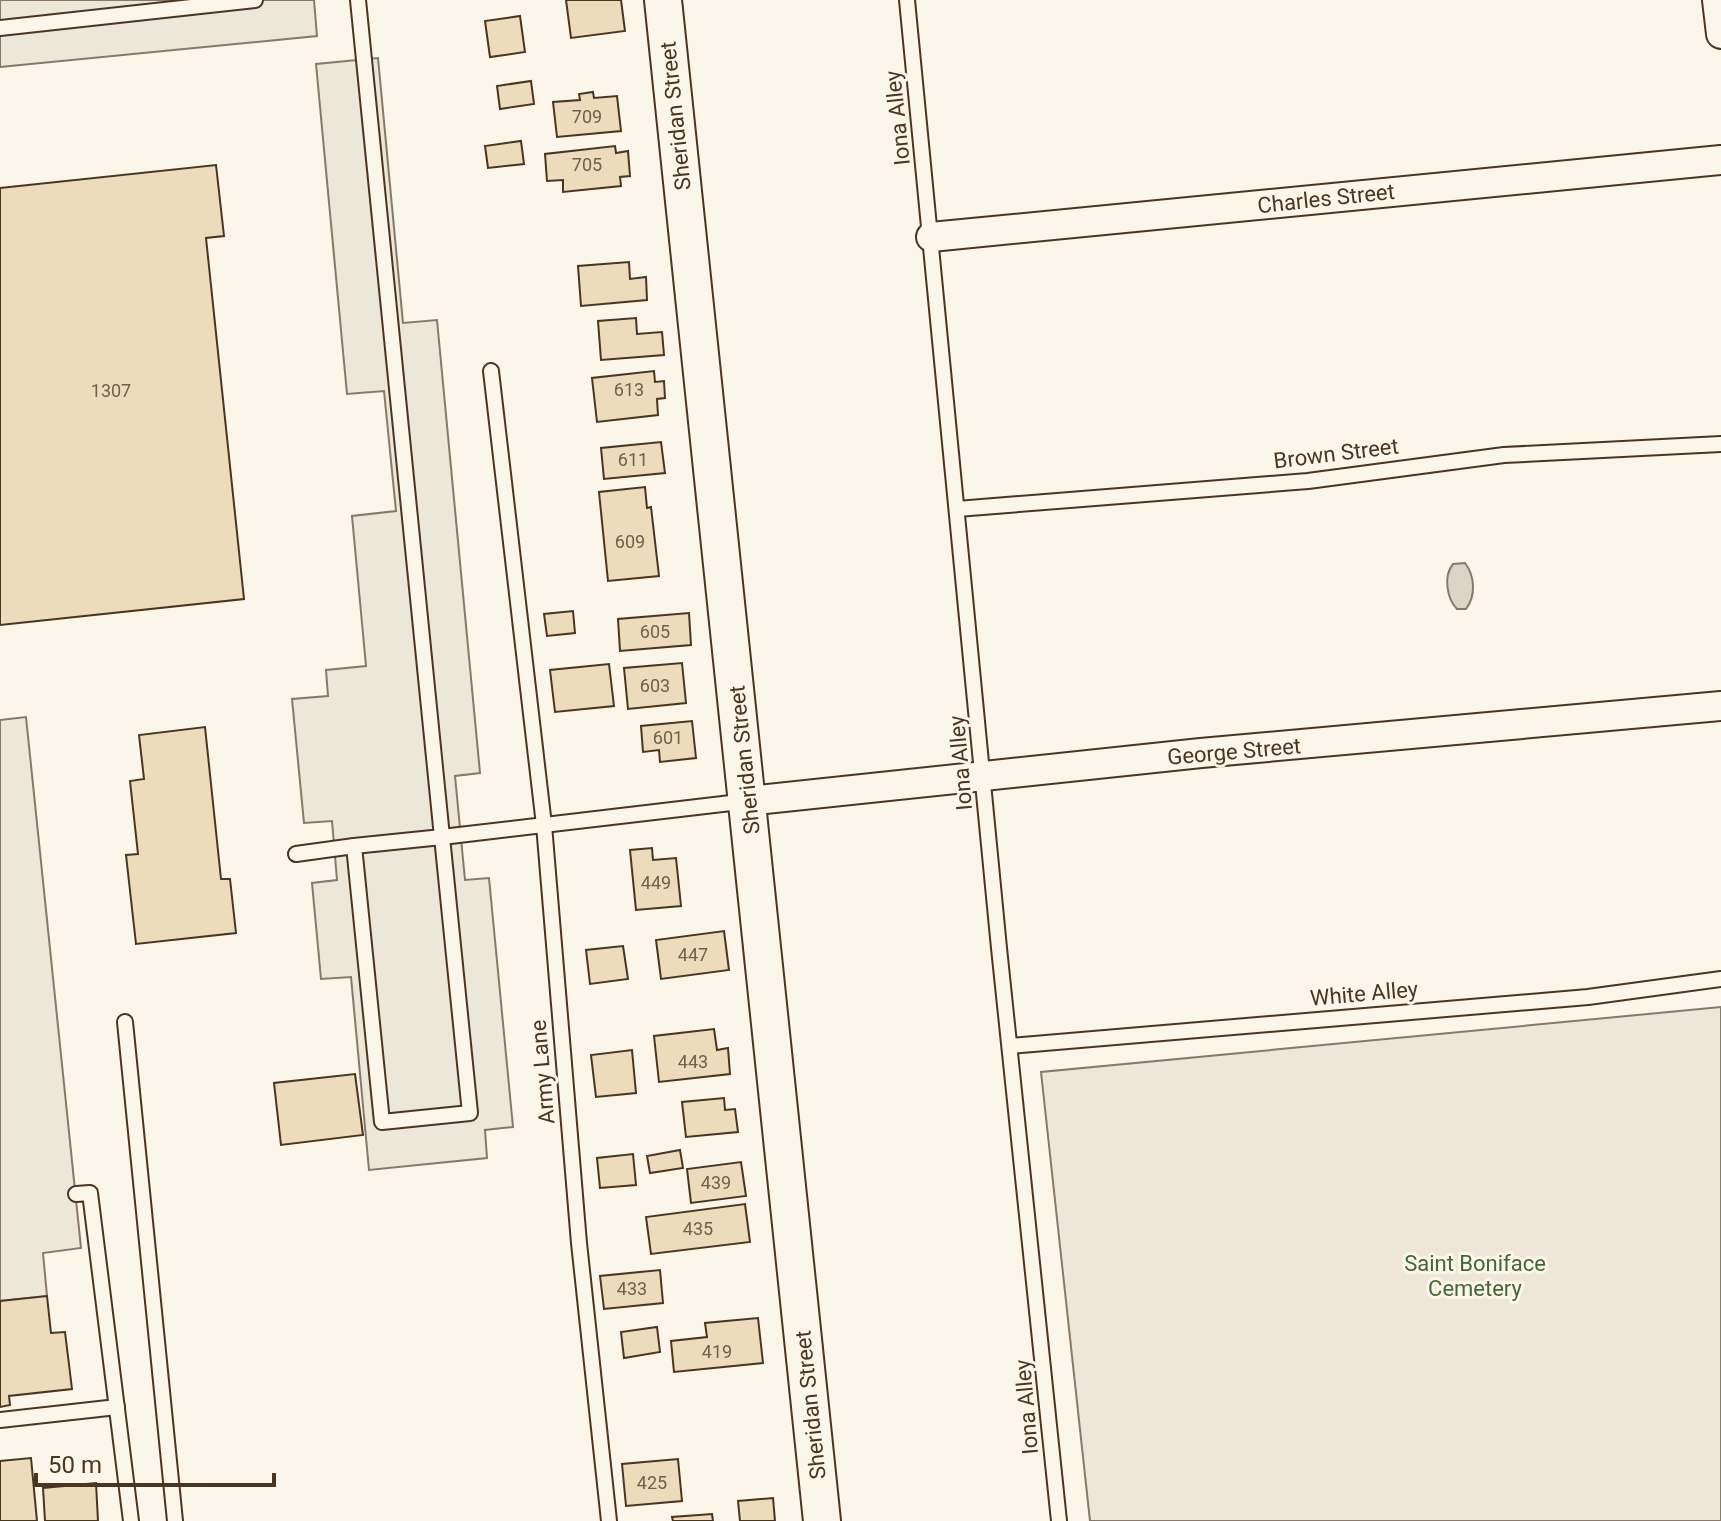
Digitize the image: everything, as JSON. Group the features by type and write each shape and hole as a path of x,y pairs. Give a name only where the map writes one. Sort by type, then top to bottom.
{"street":[{"name":"Sheridan Street","path":"663,0 822,1521"},
{"path":"1717,0 1721,34"},
{"name":"Charles Street","path":"931,237 1721,160"},
{"name":"George Street","path":"748,801 984,775 1721,706"}],"lane":[{"path":"0,28 255,0"},
{"path":"354,846 382,1122 470,1113 358,0"},
{"name":"Iona Alley","path":"907,0 1059,1521"},
{"name":"Army Lane","path":"491,371 544,825 579,1243 609,1521"},
{"name":"Brown Street","path":"957,509 1308,481 1504,455 1721,444"},
{"path":"296,854 748,801"},
{"name":"White Alley","path":"1010,1046 1588,997 1721,979"},
{"path":"125,1022 175,1521"},
{"path":"76,1194 90,1193 131,1521"},
{"path":"0,1420 117,1407"}],"green space":[{"name":"Saint Boniface Cemetery","path":"1721,1007 1721,1521 1090,1521 1041,1072"}],"shaded area":[{"path":"0,0 314,0 317,36 0,67"},
{"path":"378,58 403,323 437,320 480,773 455,776 465,880 489,878 513,1127 485,1130 487,1158 369,1170 351,977 321,979 312,883 337,880 332,821 304,823 292,699 328,696 326,670 366,666 352,516 396,511 384,391 347,394 316,64"},
{"path":"1465,563 1471,574 1473,592 1466,609 1457,609 1449,594 1448,575 1453,564"},
{"path":"26,717 81,1248 43,1253 47,1296 0,1301 0,720"}],"building":[{"path":"566,0 621,0 625,31 571,38"},
{"path":"520,16 525,52 490,57 485,21"},
{"path":"531,81 534,104 500,109 497,86"},
{"path":"593,92 594,98 617,96 621,131 557,137 553,102 580,100 579,94"},
{"path":"521,141 524,164 488,168 485,146"},
{"path":"615,146 616,153 628,151 630,176 620,177 621,186 563,192 563,180 547,181 545,154"},
{"path":"216,165 224,236 206,238 244,599 0,625 0,188"},
{"path":"629,262 630,279 646,277 647,300 581,306 578,266"},
{"path":"636,318 637,334 662,332 664,355 601,360 598,321"},
{"path":"654,371 655,382 664,381 665,398 657,399 658,415 597,422 592,378"},
{"path":"661,442 665,473 604,479 601,448"},
{"path":"645,487 647,508 651,507 659,576 608,581 599,492"},
{"path":"573,611 575,633 547,636 544,614"},
{"path":"689,613 691,645 620,651 618,619"},
{"path":"682,663 686,703 628,709 624,668"},
{"path":"609,664 614,706 555,712 550,670"},
{"path":"692,721 696,758 660,762 659,750 643,752 641,726"},
{"path":"205,727 221,879 230,879 236,933 136,944 126,855 138,854 130,781 144,779 139,735"},
{"path":"652,848 653,860 676,858 681,906 636,910 630,850"},
{"path":"724,931 729,970 661,979 656,940"},
{"path":"623,946 628,979 590,984 586,950"},
{"path":"714,1029 717,1050 728,1048 730,1074 659,1082 654,1036"},
{"path":"632,1050 636,1093 596,1097 591,1055"},
{"path":"355,1074 363,1135 281,1145 274,1083"},
{"path":"724,1098 725,1110 735,1109 738,1132 686,1137 682,1102"},
{"path":"680,1150 683,1168 650,1173 647,1156"},
{"path":"633,1154 636,1185 600,1188 597,1158"},
{"path":"741,1162 746,1196 691,1203 687,1169"},
{"path":"745,1204 750,1242 651,1254 646,1217"},
{"path":"660,1270 663,1303 604,1309 600,1276"},
{"path":"47,1296 51,1333 65,1332 72,1389 9,1396 10,1405 0,1407 0,1301"},
{"path":"758,1318 763,1363 674,1372 671,1341 707,1337 705,1323"},
{"path":"657,1327 660,1352 624,1358 621,1332"},
{"path":"31,1458 37,1521 0,1521 0,1461"},
{"path":"678,1459 682,1501 626,1506 622,1464"},
{"path":"96,1483 98,1521 45,1521 43,1488"},
{"path":"773,1498 775,1521 740,1521 738,1501"},
{"path":"712,1514 713,1521 673,1521 672,1517"}]}
